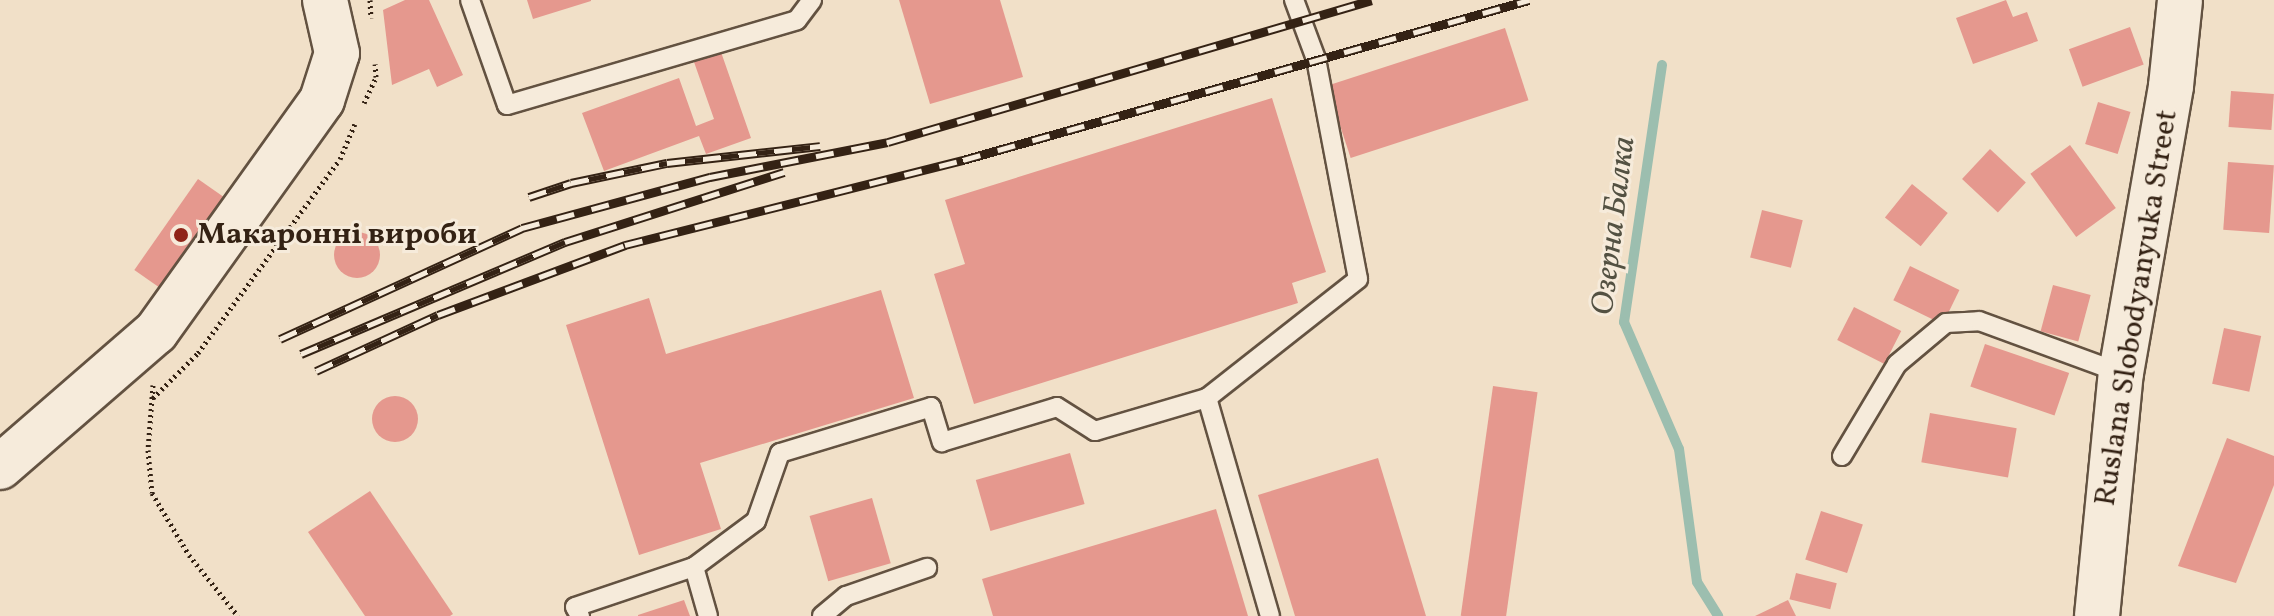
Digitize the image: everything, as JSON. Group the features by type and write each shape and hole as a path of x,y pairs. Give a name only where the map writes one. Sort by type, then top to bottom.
{"main road":[{"path":"0,467 156,332 322,100 337,53 325,0"},
{"name":"Ruslana Slobodyanyuka Street","path":"2097,616 2121,373 2180,0"}],"lane":[{"path":"470,0 507,105 797,20 812,0"},
{"path":"580,616 575,607 694,567 756,521 780,453 931,407 942,442 1057,407 1095,431 1207,398 1358,279 1316,59 1294,0"},
{"path":"1842,456 1897,364 1946,323 1979,321 2121,373"},
{"path":"1207,398 1270,616"},
{"path":"694,567 708,616"},
{"path":"822,616 846,596 927,568"}],"path":[{"path":"156,332 148,450 152,493 189,555 238,616"}],"building":[{"path":"405,0 429,0 463,75 437,87 429,69 392,85 383,10"},
{"path":"527,0 591,0 591,1 533,19"},
{"path":"899,0 1000,0 1023,77 930,104"},
{"path":"2006,0 2013,17 2027,12 2038,41 1973,64 1956,18"},
{"path":"2130,27 2144,65 2083,87 2069,49"},
{"path":"1505,28 1528,100 1351,158 1327,86"},
{"path":"721,52 751,138 706,154 699,136 604,171 582,113 679,78 696,126 714,119 694,62"},
{"path":"2231,91 2274,94 2271,130 2228,127"},
{"path":"1272,98 1326,272 1292,283 1298,303 974,404 934,274 965,264 945,200"},
{"path":"2098,102 2131,112 2118,154 2085,144"},
{"path":"2070,145 2116,208 2076,237 2030,174"},
{"path":"1990,149 2026,182 1998,212 1962,179"},
{"path":"2228,162 2274,165 2269,233 2223,230"},
{"name":"Макаронні вироби","path":"198,179 229,201 165,292 134,270"},
{"path":"1912,184 1948,213 1921,246 1885,217"},
{"path":"1762,210 1803,220 1791,268 1750,258"},
{"path":"357,232 373,239 380,255 373,271 357,278 341,271 334,255 341,239"},
{"path":"1910,266 1959,290 1943,324 1893,300"},
{"path":"2053,285 2091,295 2078,341 2041,331"},
{"path":"881,290 914,398 700,463 721,529 639,555 566,325 649,298 666,354"},
{"path":"1854,307 1901,331 1884,364 1837,340"},
{"path":"2224,328 2261,336 2249,392 2212,384"},
{"path":"1985,344 2069,373 2055,416 1970,387"},
{"path":"1493,386 1538,392 1506,616 1461,616"},
{"path":"395,396 411,403 418,419 411,435 395,442 379,435 372,419 379,403"},
{"path":"1930,413 2017,428 2008,478 1921,462"},
{"path":"2227,438 2274,456 2274,485 2236,583 2178,566"},
{"path":"1070,453 1085,504 990,531 976,480"},
{"path":"1378,458 1426,616 1295,616 1258,495"},
{"path":"370,491 453,614 450,616 365,616 308,532"},
{"path":"872,498 891,563 828,581 810,516"},
{"path":"1216,509 1248,616 993,616 982,579"},
{"path":"1821,511 1863,525 1847,573 1805,560"},
{"path":"1796,573 1837,583 1830,609 1789,599"},
{"path":"684,600 690,616 638,616 638,615"},
{"path":"1788,600 1796,616 1755,616"}],"waterway":[{"name":"Озерна Балка","path":"1662,65 1624,322 1679,449 1697,582 1718,616"}],"railway":[{"path":"280,339 522,228 710,177 888,142 1372,0"},
{"path":"316,371 438,315 625,245 963,160 1529,0"},
{"path":"529,197 571,183 667,163 820,146"},
{"path":"301,354 565,242 784,172"}],"place":[{"name":"Макаронні вироби","path":"181,235"}]}
